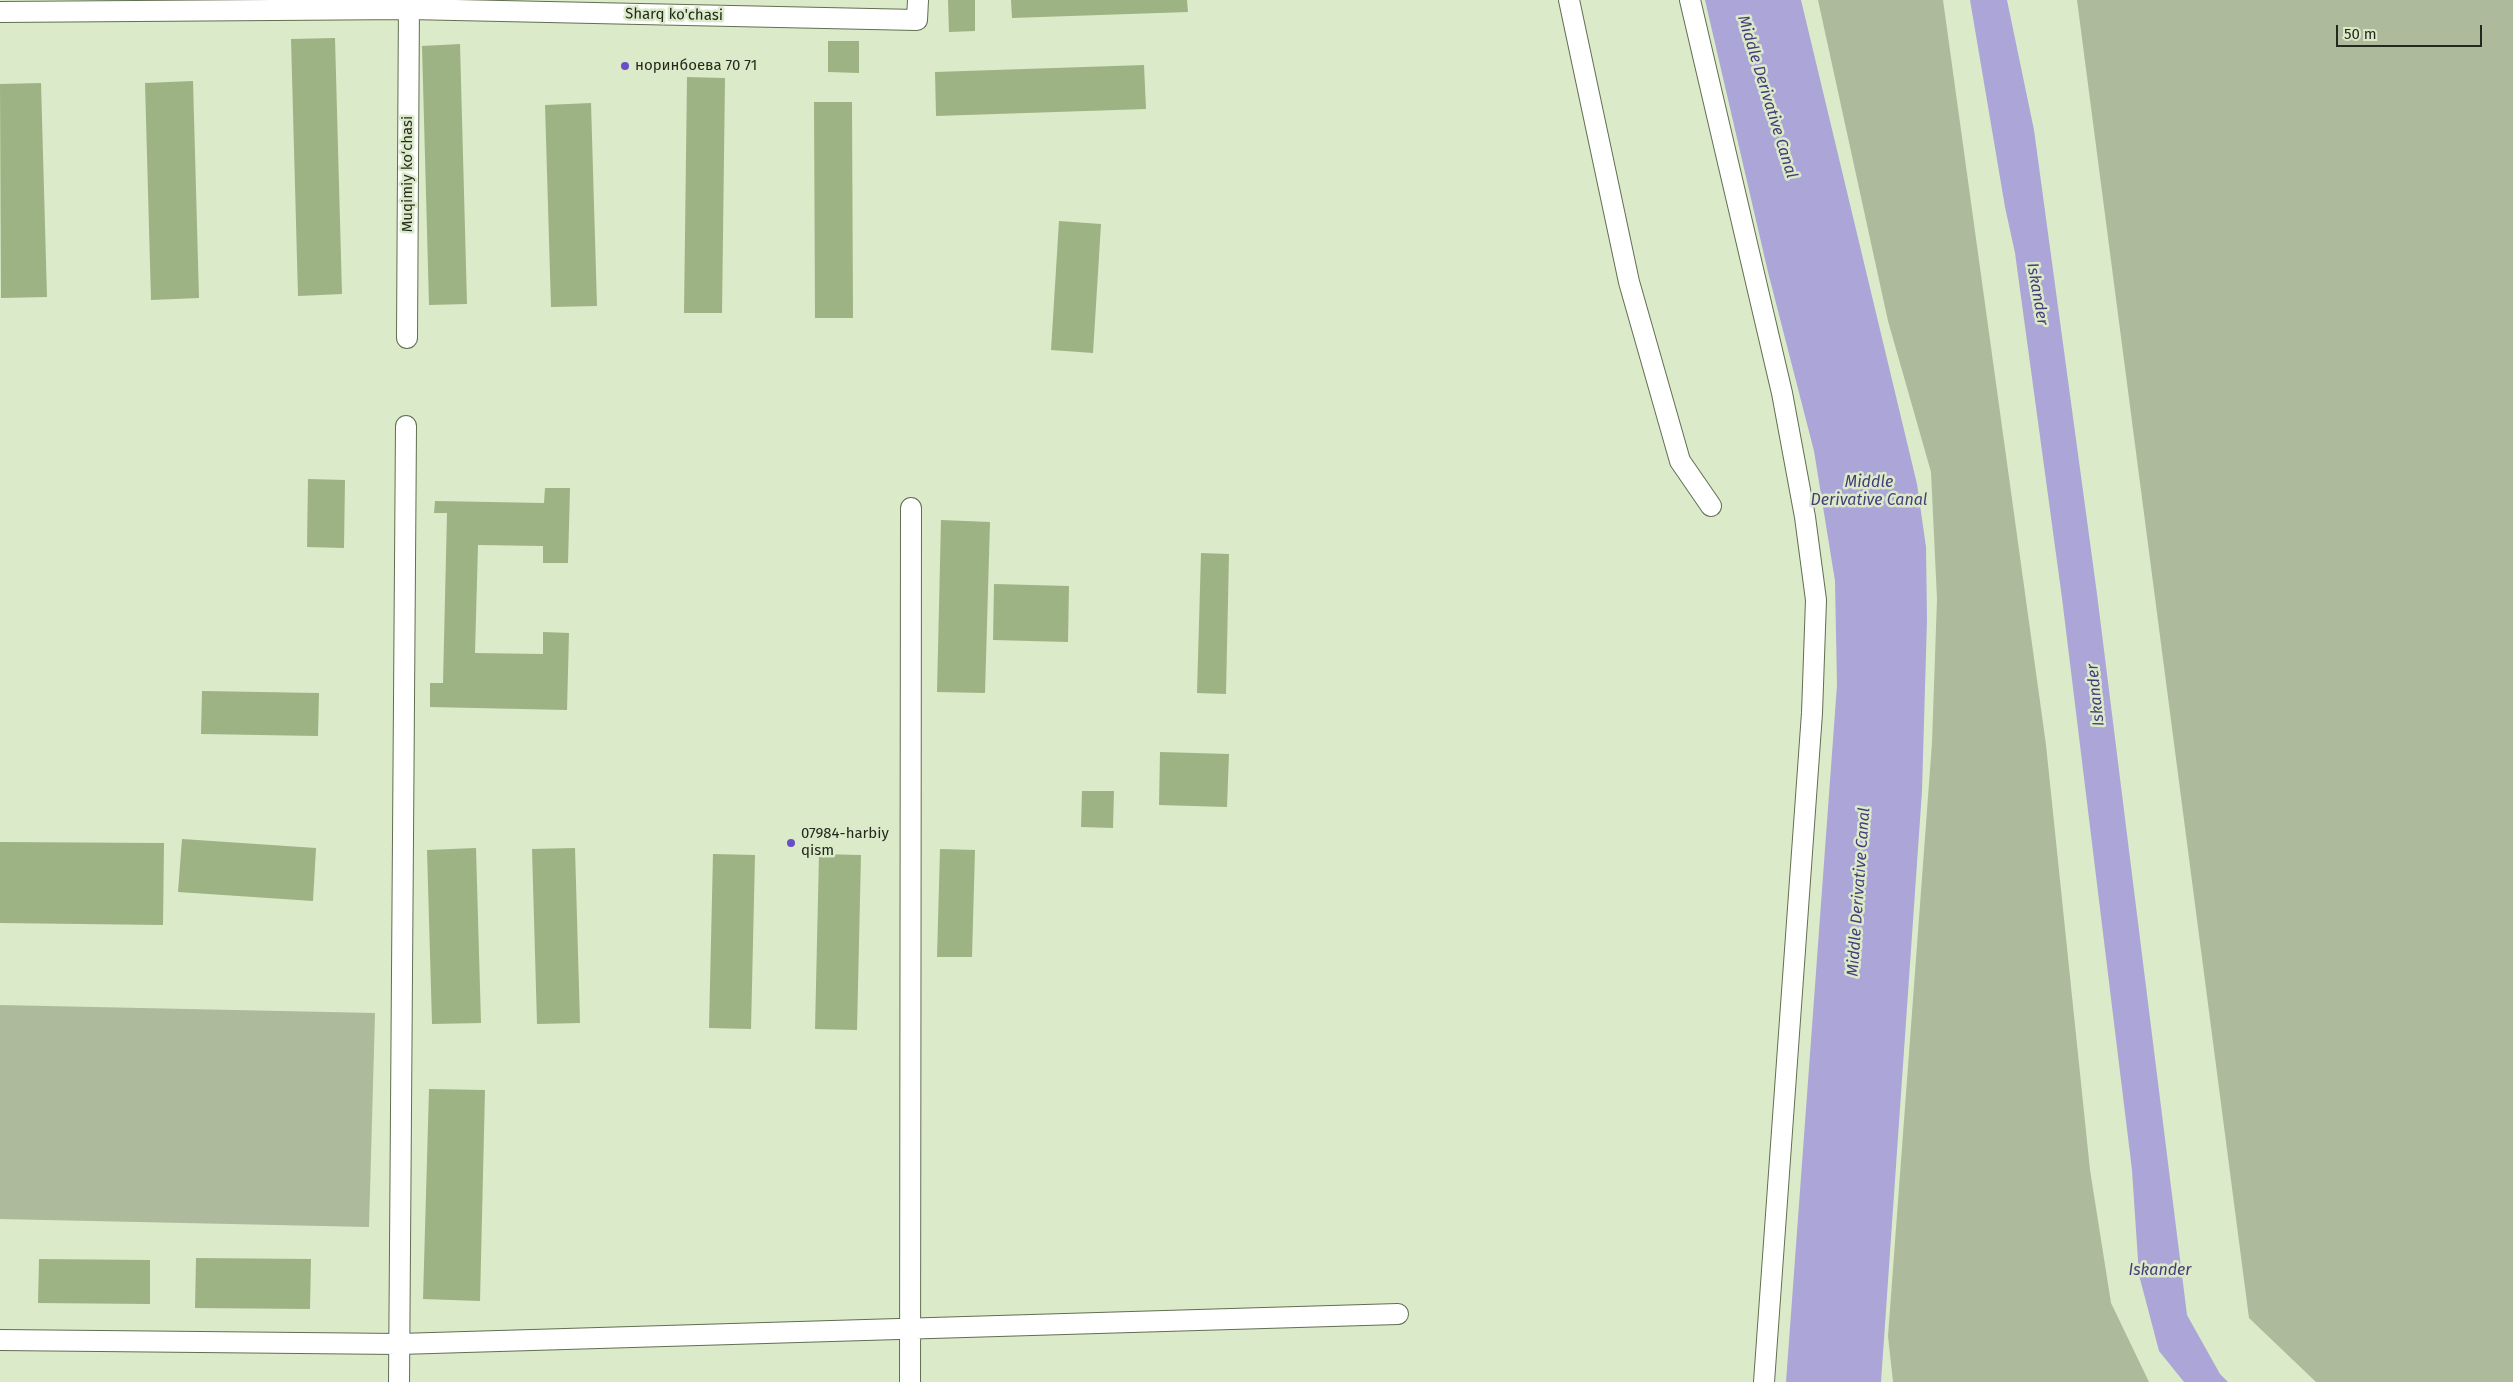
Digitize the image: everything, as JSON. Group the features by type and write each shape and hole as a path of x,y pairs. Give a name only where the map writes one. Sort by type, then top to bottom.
{"street":[{"name":"Sharq ko'chasi","path":"409,4 917,20 918,0"},
{"path":"1569,0 1629,282 1680,461 1711,506"},
{"path":"1690,0 1782,393 1805,517 1816,600 1812,713 1764,1382"},
{"path":"0,12 144,5 409,4"},
{"name":"Muqimiy ko‘chasi","path":"407,338 409,4"},
{"path":"398,1382 406,426"},
{"path":"910,1382 911,508"},
{"path":"0,1340 399,1344 1398,1314"}],"green space":[{"path":"1818,0 1943,0 2046,745 2090,1170 2111,1303 2149,1382 1893,1382 1888,1336 1932,743 1937,599 1931,472 1888,321"},
{"path":"2077,0 2513,0 2513,1382 2316,1382 2249,1318"},
{"path":"0,1005 375,1013 369,1227 0,1219"}],"water":[{"name":"Middle Derivative Canal","path":"1705,0 1801,0 1917,484 1926,547 1927,619 1922,791 1881,1382 1786,1382 1837,685 1835,581 1814,451 1768,272"},
{"name":"Iskander","path":"1970,0 2007,0 2034,130 2097,594 2187,1315 2220,1374 2228,1382 2184,1382 2159,1351 2139,1275 2132,1170 2062,598 2015,253 2005,207"}],"building":[{"path":"948,0 975,0 975,31 949,32"},
{"path":"1011,0 1187,0 1188,12 1012,18"},
{"path":"335,38 342,294 298,296 291,39"},
{"path":"828,41 859,41 859,73 828,72"},
{"path":"460,44 467,304 429,305 422,46"},
{"path":"1144,65 1146,109 936,116 935,72"},
{"path":"687,77 725,78 722,313 684,313"},
{"path":"193,81 199,298 151,300 145,83"},
{"path":"41,83 47,297 1,298 0,84"},
{"path":"814,102 852,102 853,318 815,318"},
{"path":"591,103 597,306 551,307 545,105"},
{"path":"1059,221 1101,224 1093,353 1051,350"},
{"path":"308,479 345,480 344,548 307,547"},
{"path":"545,488 570,488 568,563 543,563 543,546 478,545 475,653 543,654 543,632 569,633 567,710 430,707 430,683 443,683 447,513 434,513 435,501 544,503"},
{"path":"941,520 990,522 985,693 937,692"},
{"path":"1201,553 1229,554 1226,694 1197,693"},
{"path":"994,584 1069,586 1068,642 993,640"},
{"path":"202,691 319,693 318,736 201,734"},
{"path":"1160,752 1229,754 1227,807 1159,805"},
{"path":"1082,791 1114,791 1113,828 1081,827"},
{"path":"182,839 316,848 313,901 178,892"},
{"path":"0,842 164,843 163,925 0,923"},
{"path":"476,848 481,1023 432,1024 427,850"},
{"path":"575,848 580,1023 537,1024 532,849"},
{"path":"940,849 975,850 972,957 937,957"},
{"path":"713,854 755,855 751,1029 709,1028"},
{"path":"819,854 861,855 857,1030 815,1029"},
{"path":"429,1089 485,1090 480,1301 423,1299"},
{"path":"196,1258 311,1259 310,1309 195,1308"},
{"path":"39,1259 150,1260 150,1304 38,1303"}],"place":[{"name":"норинбоева 70 71","path":"625,66"},
{"name":"07984-harbiy qism","path":"791,843"}]}
